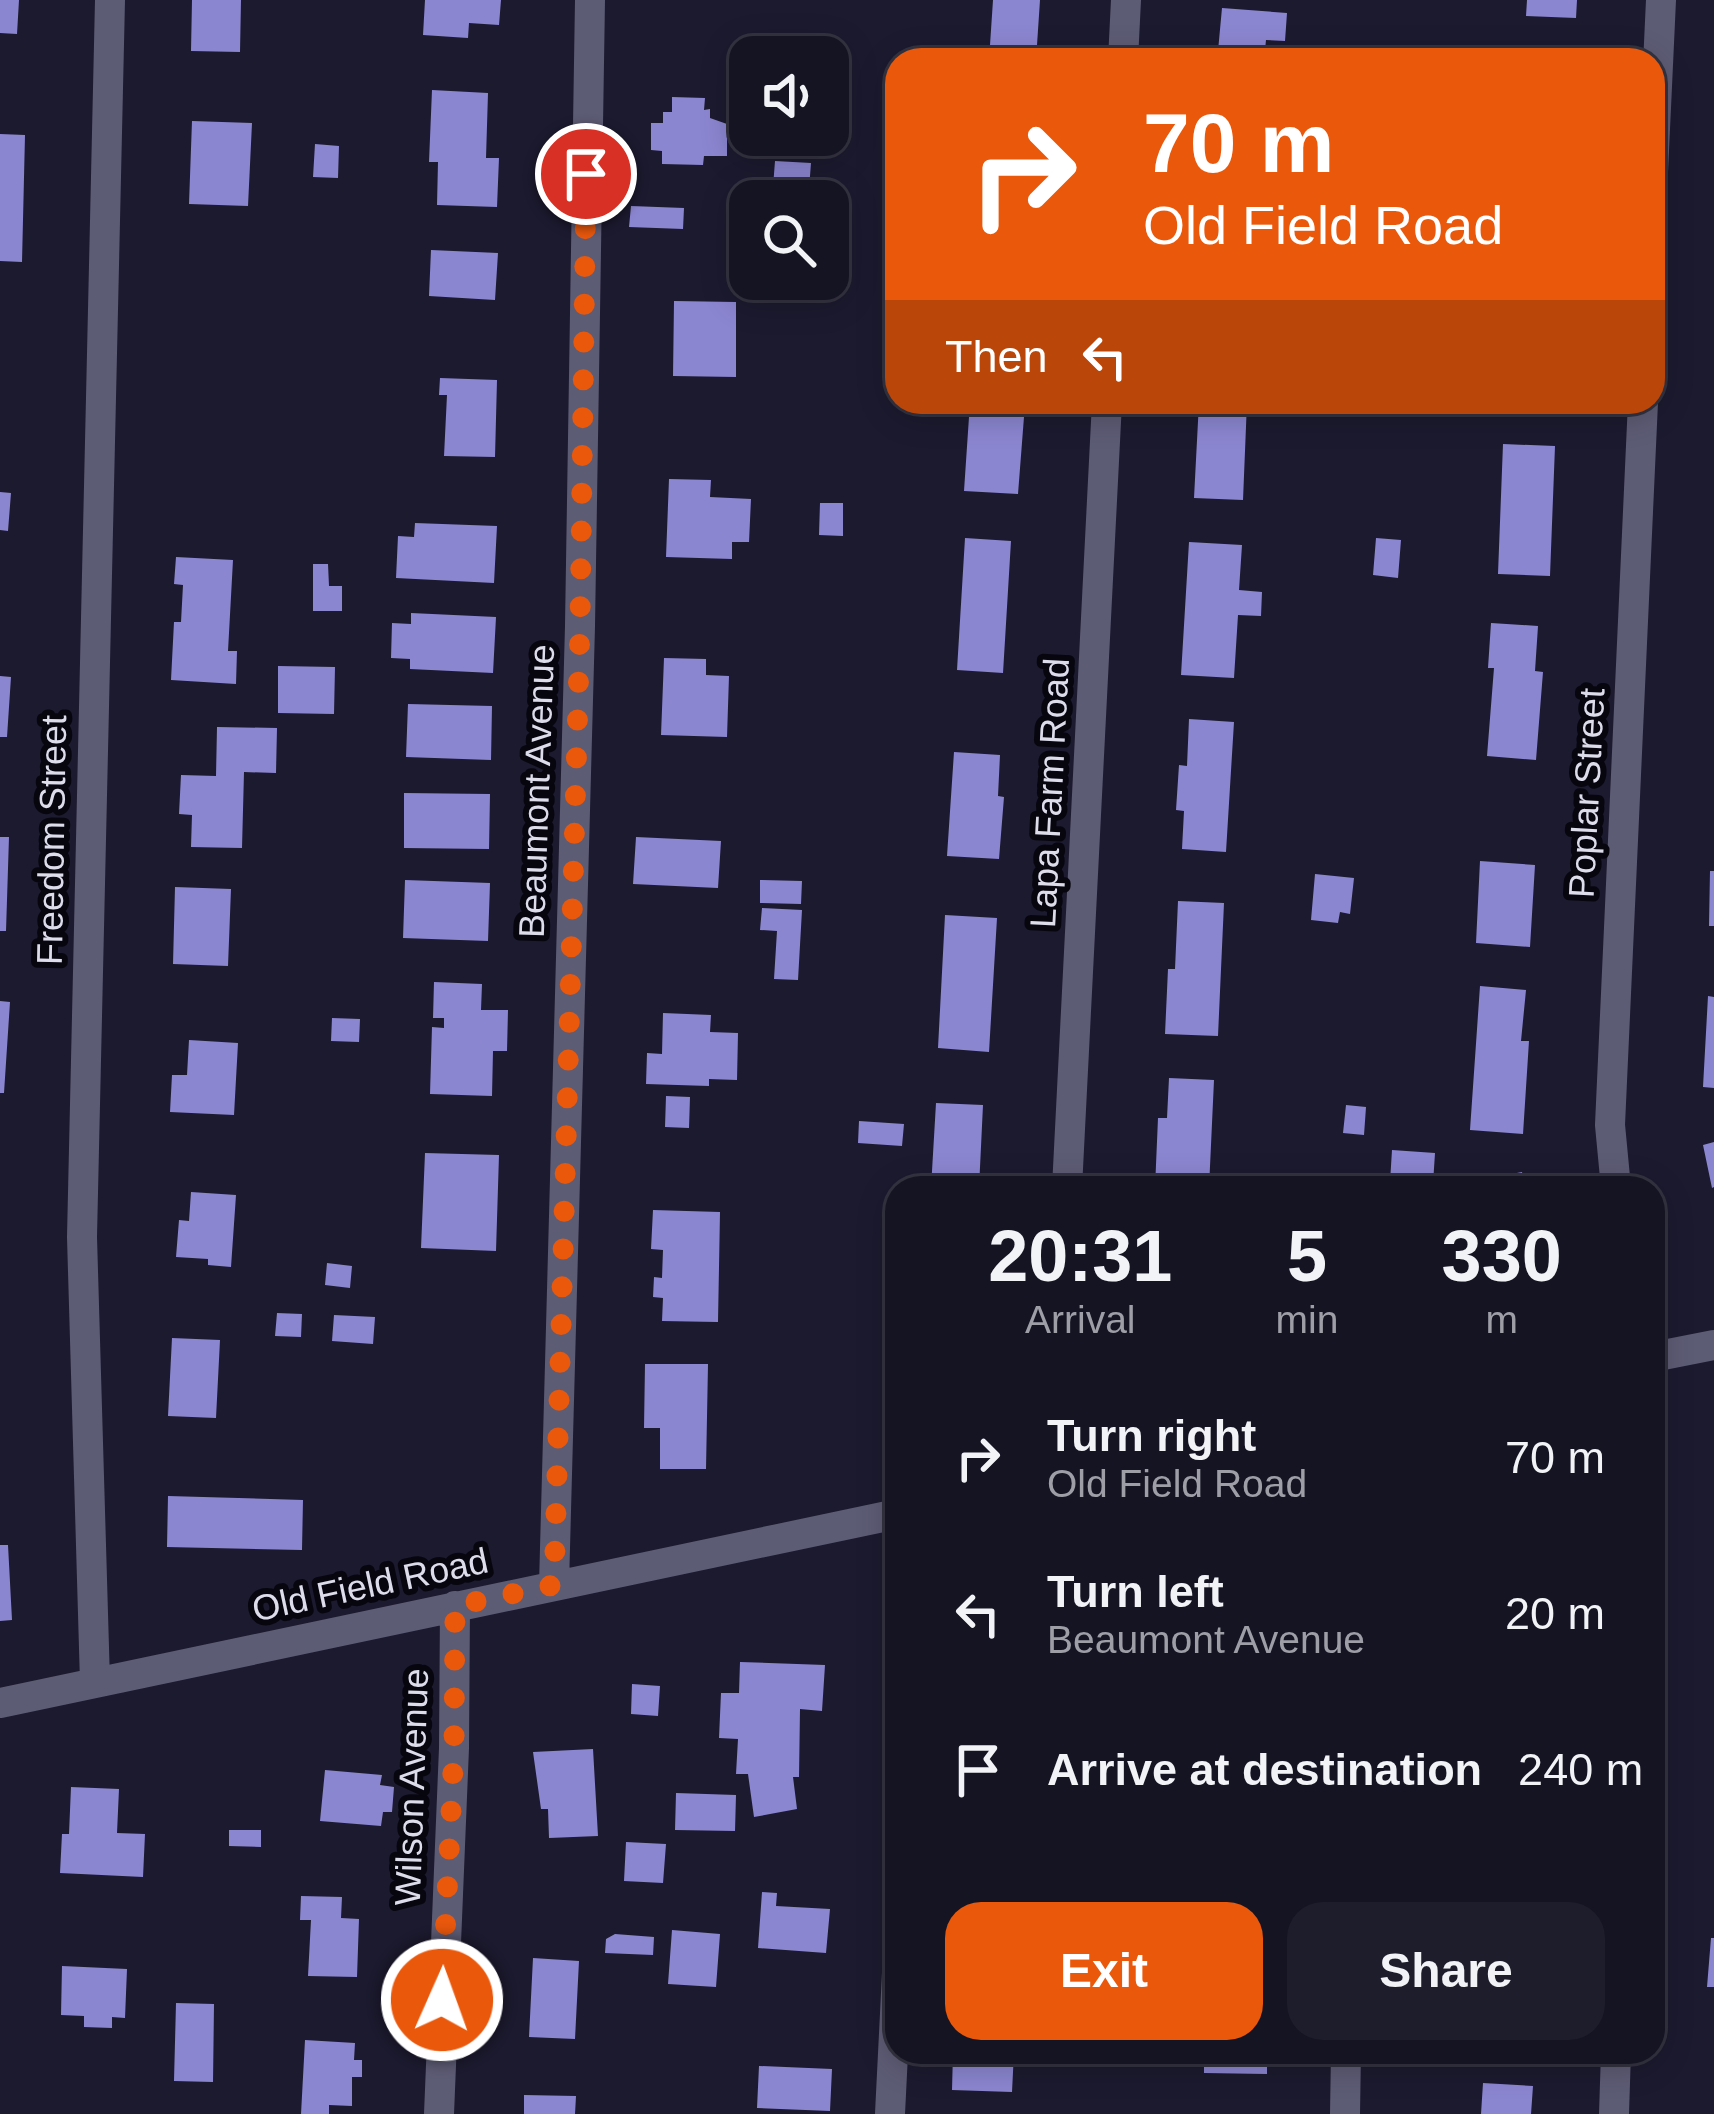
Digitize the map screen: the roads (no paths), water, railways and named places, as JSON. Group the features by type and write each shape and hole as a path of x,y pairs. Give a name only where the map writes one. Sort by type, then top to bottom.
{"street":[{"name":"Freedom Street","path":"95,1682 82,1238 110,0"},
{"name":"Beaumont Avenue","path":"554,1585 580,626 590,0"},
{"path":"1124,48 1126,0"},
{"path":"1659,48 1661,0"},
{"name":"Lapa Farm Road","path":"1067,1176 1106,414"},
{"name":"Poplar Street","path":"1615,1176 1610,1125 1642,414"},
{"path":"1665,1355 1714,1345"},
{"name":"Old Field Road","path":"0,1703 885,1516"},
{"name":"Wilson Avenue","path":"439,2114 455,1606"},
{"path":"890,2114 892,2064"},
{"path":"1345,2114 1346,2064"},
{"path":"1615,2114 1616,2064"}]}
